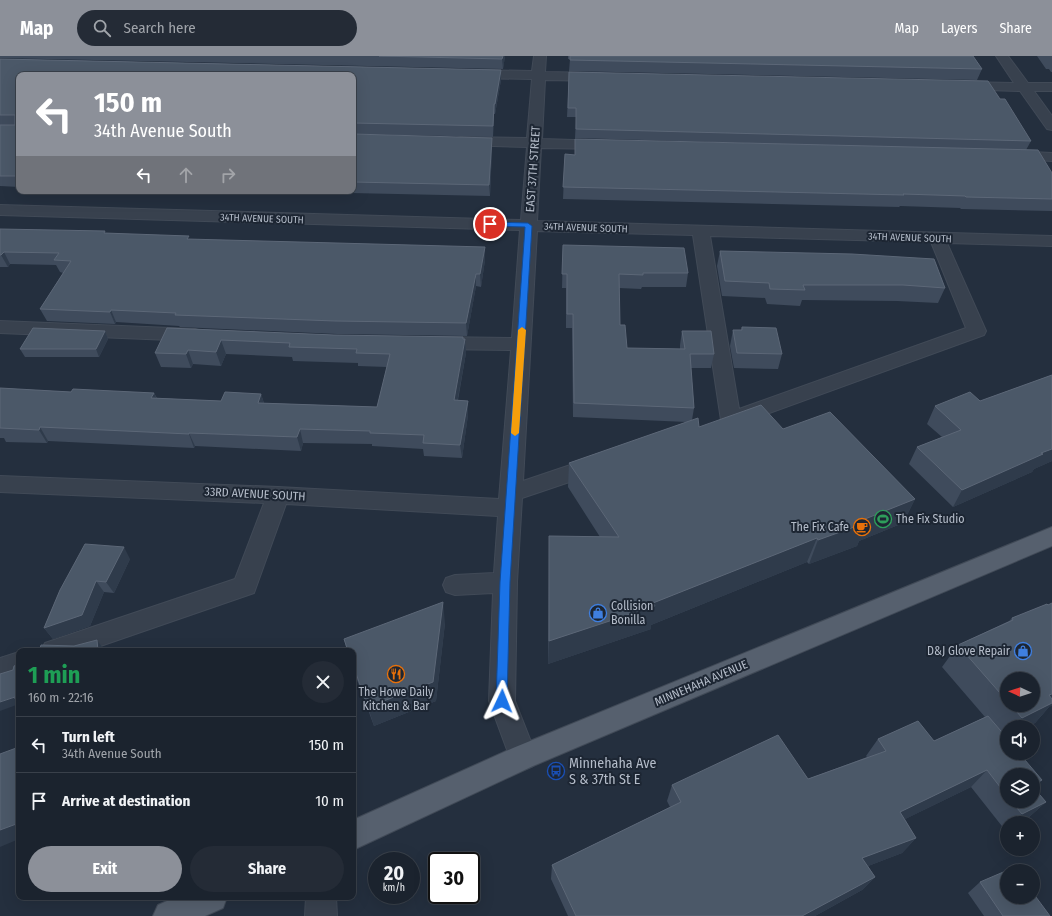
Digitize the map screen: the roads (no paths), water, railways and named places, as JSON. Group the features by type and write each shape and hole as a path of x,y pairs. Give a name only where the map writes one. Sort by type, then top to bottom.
{"main road":[{"name":"MINNEHAHA AVENUE","path":"356,834 523,757 1052,536"},
{"path":"169,916 205,900"}],"street":[{"path":"1002,56 1052,126"},
{"path":"457,74 540,66 614,77"},
{"name":"EAST 37TH STREET","path":"523,757 502,701 505,582 540,66"},
{"path":"948,85 1052,87"},
{"path":"446,141 621,145"},
{"path":"995,155 1052,157"},
{"name":"34TH AVENUE SOUTH","path":"0,210 1052,241"},
{"path":"702,231 723,423 977,331 937,238"},
{"path":"0,327 212,336"},
{"path":"416,343 521,344"},
{"path":"510,500 613,459"},
{"name":"33RD AVENUE SOUTH","path":"0,484 278,495 510,500"},
{"path":"63,648 245,586 278,495"},
{"path":"455,585 505,582"},
{"path":"0,670 16,664"},
{"path":"321,900 321,916"}],"place":[{"name":"The Fix Studio","path":"883,519"},
{"name":"The Fix Cafe","path":"862,527"},
{"name":"Collision Bonilla","path":"598,613"},
{"name":"D&J Glove Repair","path":"1023,651"},
{"name":"The Howe Daily Kitchen & Bar","path":"396,674"},
{"name":"Minnehaha Ave S & 37th St E","path":"556,771"}]}
